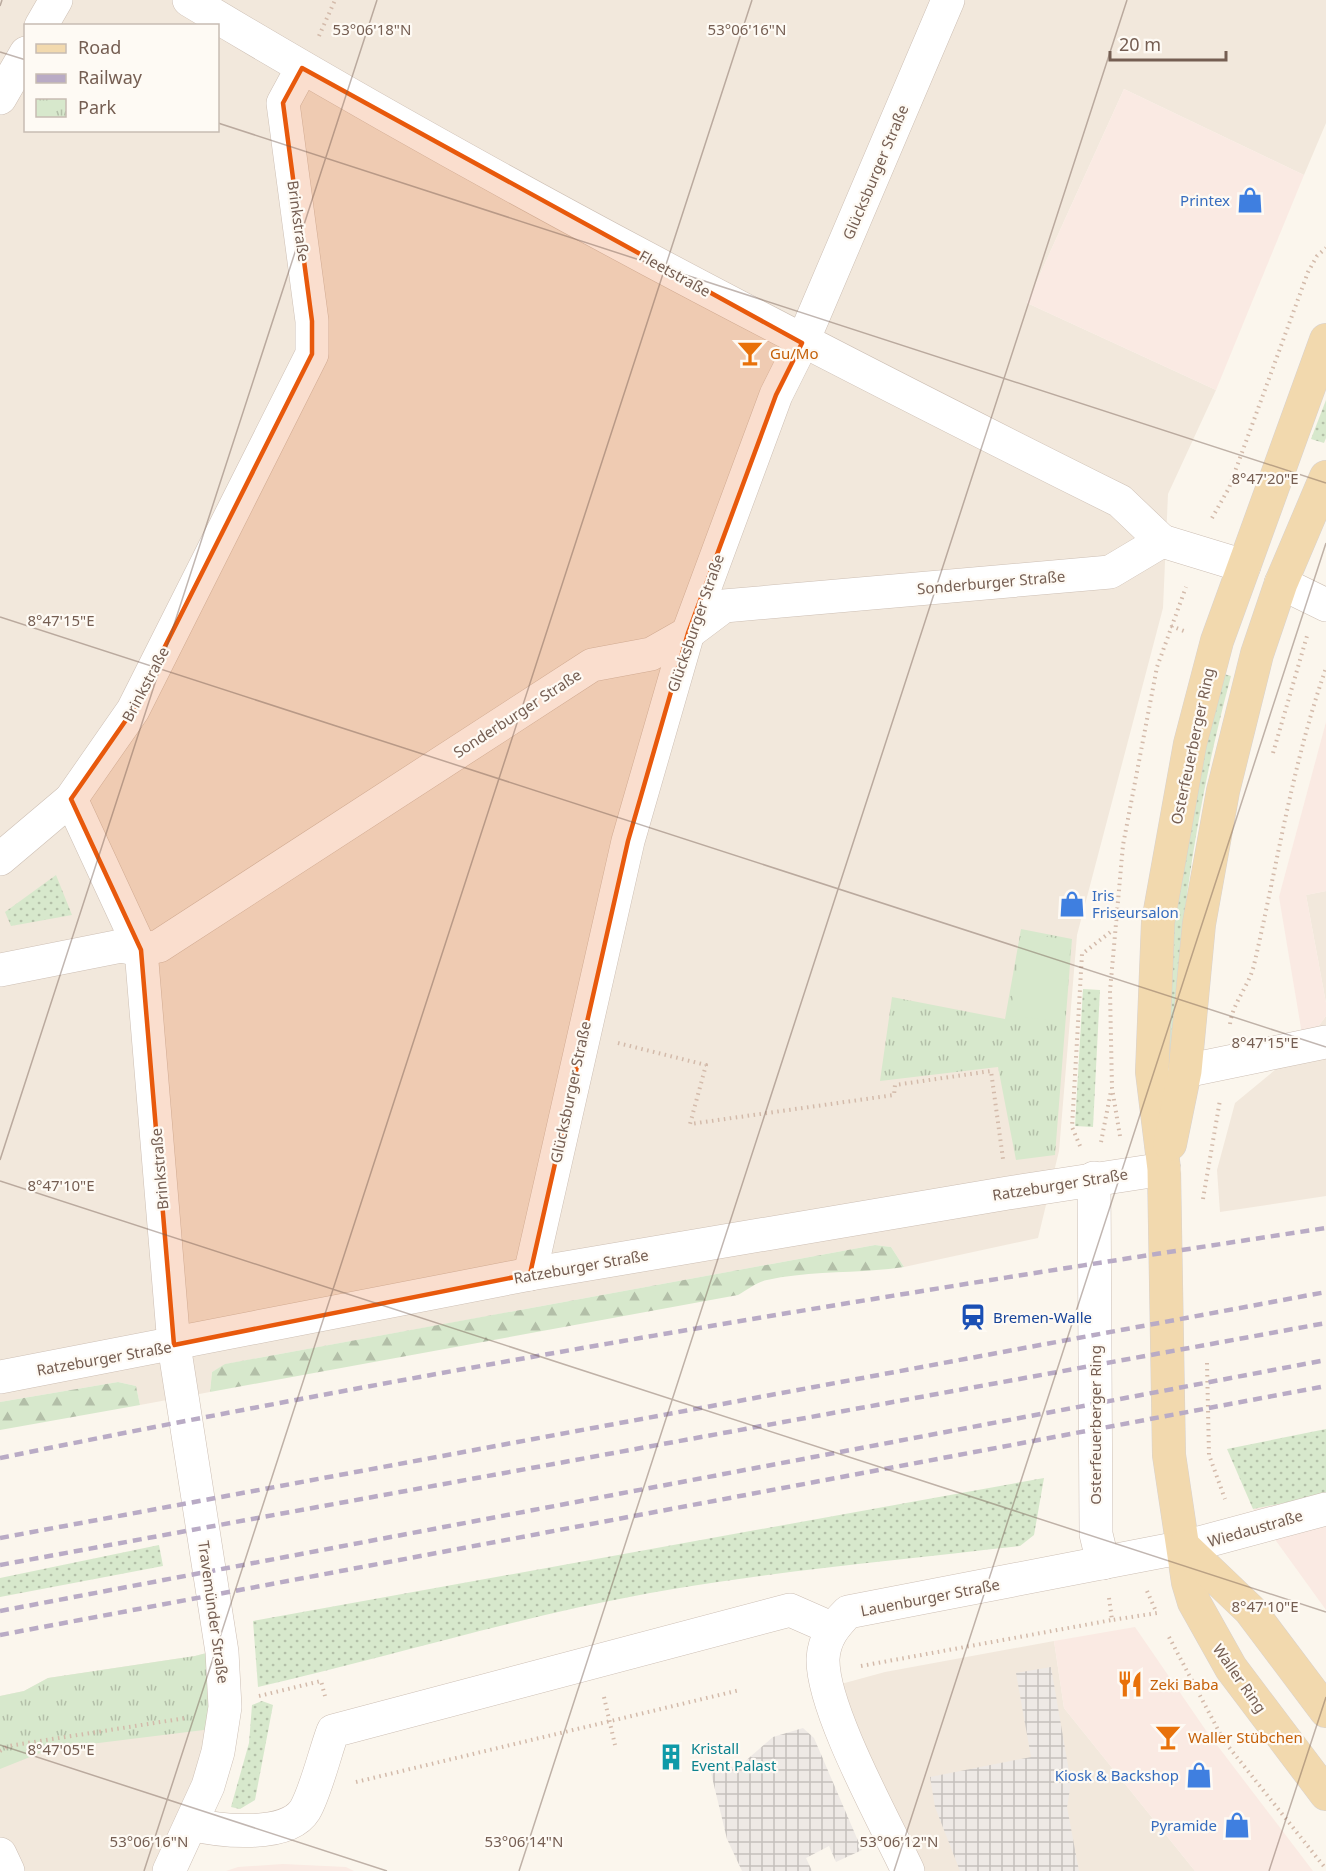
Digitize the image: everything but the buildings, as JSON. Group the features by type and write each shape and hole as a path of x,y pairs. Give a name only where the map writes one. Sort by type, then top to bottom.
{"main road":[{"name":"Osterfeuerberger Ring","path":"1169,1455 1164,1169 1152,1072 1158,922 1183,778 1203,687 1326,340"},
{"name":"Osterfeuerberger Ring","path":"1164,1169 1185,1071 1199,924 1223,791 1254,664 1281,583 1326,477"},
{"path":"1244,566 1281,583"},
{"name":"Waller Ring","path":"1169,1455 1188,1582 1203,1621 1231,1668 1326,1794"},
{"path":"1184,1547 1250,1610 1326,1711"}],"street":[{"path":"42,24 56,0"},
{"name":"Fleetstraße","path":"189,0 302,68 802,343 1120,501 1162,541"},
{"name":"Glücksburger Straße","path":"530,1274 628,841 688,633 776,396 802,343 948,0"},
{"path":"0,98 24,56"},
{"name":"Brinkstraße","path":"174,1345 141,950 71,799 133,710 312,354 311,311 283,103 302,68"},
{"path":"1162,541 1244,566"},
{"name":"Sonderburger Straße","path":"0,970 121,946 141,950 159,946 592,665 651,654 688,633 724,606 1110,572 1162,541"},
{"path":"1281,583 1326,605"},
{"path":"0,859 71,799"},
{"path":"1185,1071 1326,1042"},
{"name":"Ratzeburger Straße","path":"0,1377 530,1274 1094,1178 1164,1169"},
{"name":"Osterfeuerberger Ring","path":"1094,1178 1096,1534 1103,1563"},
{"name":"Travemünder Straße","path":"169,1871 208,1786 218,1752 225,1707 222,1652 174,1345"},
{"name":"Wiedaustraße","path":"1184,1547 1326,1509"},
{"name":"Lauenburger Straße","path":"831,1628 848,1612 1184,1547"},
{"path":"191,1824 216,1830 279,1828 304,1811 333,1731 790,1610 831,1628 823,1659 840,1724 908,1871"},
{"path":"0,1854 8,1871"}],"path":[{"path":"1214,512 1228,488 1308,272 1317,256 1326,248"},
{"path":"1272,757 1299,668"},
{"path":"1203,1203 1231,1018 1238,997 1253,969 1281,834 1326,668"},
{"path":"1094,1178 1072,1127 1082,954 1113,930"},
{"path":"1229,1010 1231,1018"},
{"path":"583,1034 706,1065 690,1124 894,1095 895,1085 991,1071 1008,1193"},
{"path":"1094,1178 1112,1088"},
{"path":"1207,1359 1209,1455"},
{"path":"1103,1563 1112,1620"},
{"path":"826,1671 1157,1612"},
{"path":"263,1695 309,1684"},
{"path":"388,1775 740,1690"},
{"path":"603,1693 615,1745"},
{"path":"0,1744 8,1746 180,1719"},
{"path":"0,1751 8,1746"}],"highlighted area":[{"path":"302,68 802,343 776,395 688,633 628,841 530,1274 174,1345 141,950 71,799 133,710 312,354 312,321 283,103"}],"shaded area":[{"path":"0,0 1326,0 1326,123 1304,175 1124,89 1027,303 1216,390 1168,494 1163,608 1077,935 1059,1151 1038,1238 904,1267 891,1247 875,1245 226,1364 212,1372 210,1392 140,1405 136,1386 118,1382 0,1402"},
{"path":"1124,89 1304,175 1216,390 1027,303"},
{"path":"1326,722 1326,891 1306,895 1326,1003 1326,1016 1304,1046 1279,897"},
{"path":"1326,891 1326,1003 1306,895"},
{"path":"1326,1016 1326,1196 1220,1212 1217,1170 1235,1103 1304,1046"},
{"path":"1326,1495 1326,1610 1253,1509"},
{"path":"1135,1627 1207,1732 1313,1871 1195,1871 1064,1708 1054,1641"},
{"path":"1054,1641 1064,1708 1195,1871 892,1871 819,1690 885,1672"},
{"path":"218,1650 182,1871 0,1871 0,1696 24,1691 48,1678 195,1656"},
{"path":"1051,1667 1071,1783 1067,1807 1079,1871 960,1871 935,1807 930,1777 1031,1757 1016,1673"},
{"path":"803,1728 814,1738 862,1850 836,1862 829,1846 806,1858 812,1871 742,1871 727,1839 711,1773 742,1764 773,1737"},
{"path":"283,1864 346,1867 354,1871 226,1871 238,1867"}],"green space":[{"path":"1326,400 1326,438 1324,443 1311,439"},
{"path":"1220,673 1231,676 1207,778 1189,878 1178,979 1171,1083 1160,1043 1167,944"},
{"path":"56,875 72,915 11,926 5,912"},
{"path":"1021,929 1072,939 1055,1155 1016,1160 998,1067 880,1081 892,997 1005,1019"},
{"path":"1023,932 1071,941 1064,1021 1010,1016"},
{"path":"1083,989 1100,990 1093,1127 1075,1126"},
{"path":"875,1245 891,1247 904,1267 784,1277 763,1281 738,1295 210,1392 212,1372 225,1364"},
{"path":"118,1382 136,1386 140,1405 0,1430 0,1402"},
{"path":"1326,1429 1326,1495 1253,1509 1227,1449"},
{"path":"1044,1478 1034,1535 1020,1546 689,1586 540,1616 258,1687 253,1621"},
{"path":"159,1545 163,1566 0,1597 0,1578"},
{"path":"218,1650 220,1728 50,1749 0,1769 0,1696 24,1691 48,1678 195,1656"},
{"path":"262,1701 273,1705 255,1800 240,1809 231,1807 249,1743 252,1705"}],"railway":[{"path":"0,1458 330,1394 662,1334 1326,1228"},
{"path":"0,1538 1326,1292"},
{"path":"0,1565 1326,1323"},
{"path":"0,1611 1326,1360"},
{"path":"0,1635 1326,1386"}],"place":[{"name":"Printex","path":"1250,200"},
{"name":"Gu/Mo","path":"750,353"},
{"name":"Iris Friseursalon","path":"1072,904"},
{"name":"Bremen-Walle","path":"973,1317"},
{"name":"Zeki Baba","path":"1130,1684"},
{"name":"Waller Stübchen","path":"1168,1737"},
{"name":"Kristall Event Palast","path":"671,1757"},
{"name":"Kiosk & Backshop","path":"1199,1775"},
{"name":"Pyramide","path":"1237,1825"}]}
